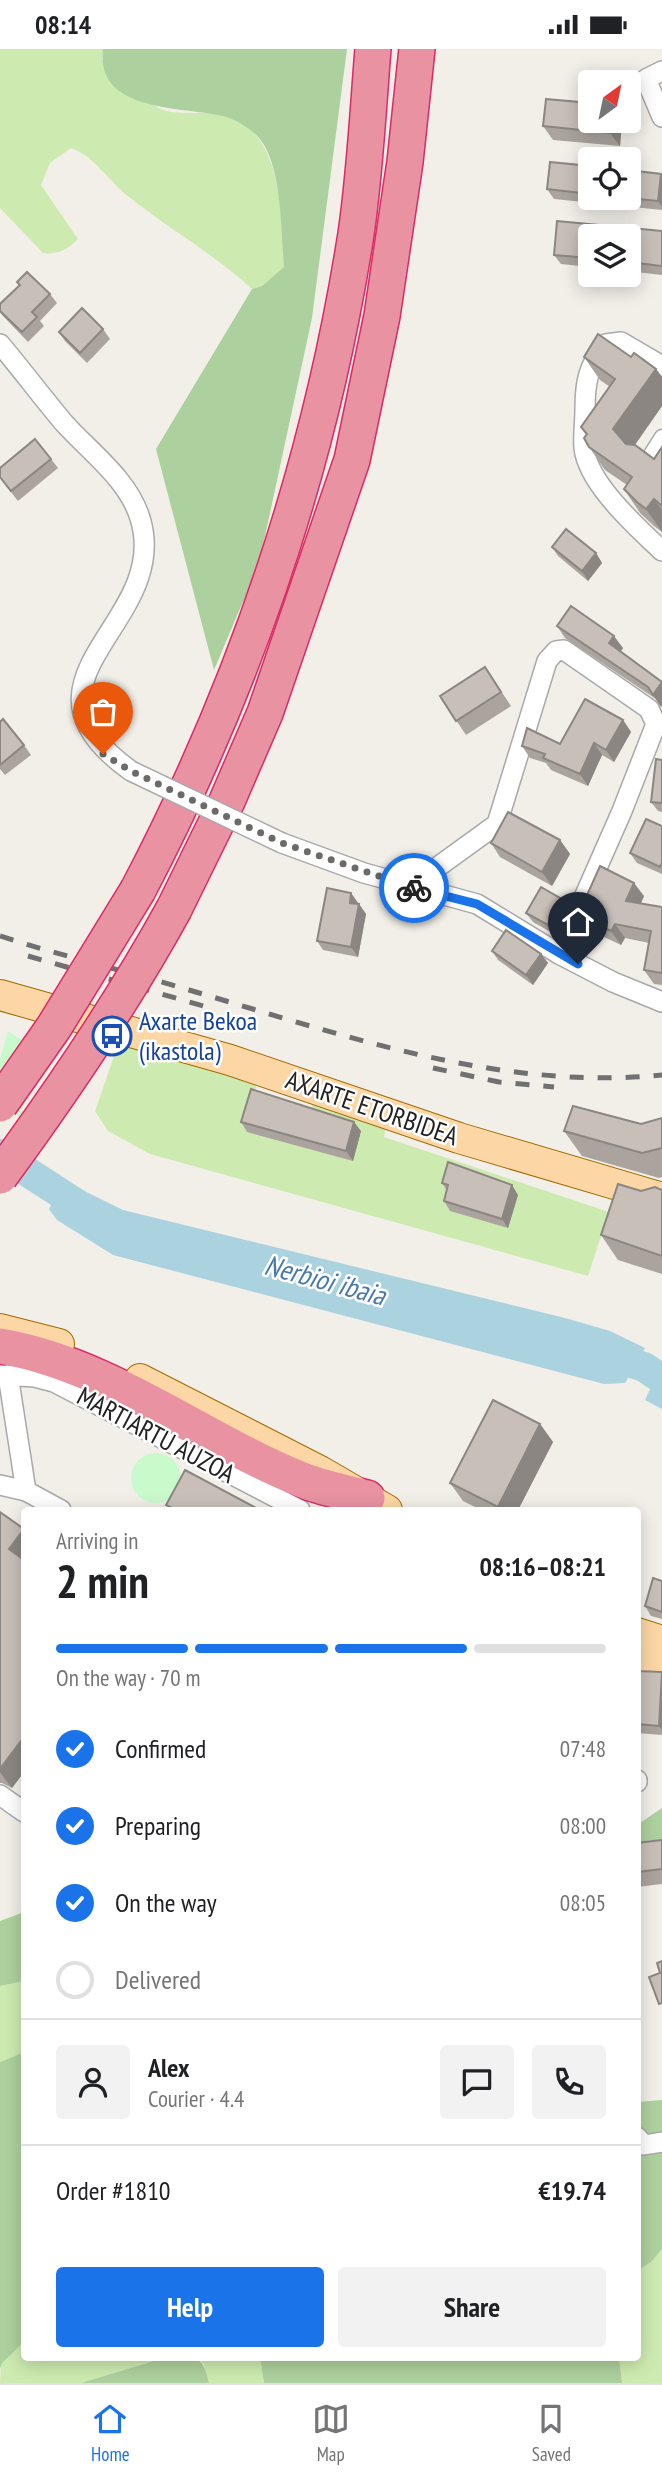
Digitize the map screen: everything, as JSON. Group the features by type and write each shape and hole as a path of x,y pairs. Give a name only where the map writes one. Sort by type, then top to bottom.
{"highway":[{"path":"0,1104 62,1016 138,890 201,763 256,630 302,486 339,332 356,231 373,49"},
{"path":"0,1176 92,1046 145,963 227,801 265,713 352,460 390,265 417,49"},
{"path":"3,1365 28,1351 95,1374 301,1479 377,1504"}],"main road":[{"name":"AXARTE ETORBIDEA","path":"1,995 230,1060 458,1138 660,1196"},
{"path":"0,1329 79,1351 139,1378 377,1504"},
{"path":"641,1634 662,1641"},
{"path":"641,1664 662,1661"}],"street":[{"path":"662,71 646,79 662,117"},
{"path":"0,344 64,423 126,489 140,517 144,540 142,568 132,591 84,656 74,686 75,711 82,733 103,754 131,771 282,843 410,887 477,904 559,954 613,982 662,1002"},
{"path":"660,546 627,517 589,467 584,449 585,381 593,360 606,344 626,344 662,366"},
{"path":"648,459 662,437"},
{"path":"410,887 497,824 547,661 556,651 565,650 649,709 656,724 622,811 559,954"},
{"path":"3,1365 26,1491"},
{"name":"MARTIARTU AUZOA","path":"3,1365 54,1382 294,1507"},
{"path":"0,1485 26,1491 55,1507"},
{"path":"0,1795 21,1810"},
{"path":"641,2142 644,2145 662,2142"}],"green space":[{"path":"0,49 103,49 102,60 159,108 172,112 218,114 240,122 256,136 267,154 275,176 285,267 262,286 252,289 129,197 88,157 71,148 50,163 41,185 78,239 62,251 43,253 0,208"},
{"path":"103,49 347,49 312,318 259,564 214,670 156,449 252,289 262,286 284,267 277,185 269,154 258,137 248,128 224,116 162,107 126,95 112,84 104,69"},
{"path":"8,1031 42,1053 20,1116 0,1110 0,1059"},
{"path":"122,1033 256,1085 255,1095 311,1110 313,1103 386,1127 384,1137 609,1212 588,1276 150,1154 108,1131 95,1111"},
{"path":"156,1453 174,1460 181,1478 174,1496 156,1503 138,1496 131,1478 138,1460"},
{"path":"662,1808 662,1849 641,1853 641,1822"},
{"path":"21,1913 21,1982 0,1986 0,1921"},
{"path":"21,1982 21,2053 0,2062 0,1986"},
{"path":"21,2053 21,2345 2,2363 0,2369 0,2062"},
{"path":"662,2100 662,2249 641,2268 641,2102"},
{"path":"662,2249 662,2383 622,2383 619,2361 641,2361 641,2268"},
{"path":"21,2345 21,2361 154,2361 81,2383 0,2383 1,2363"},
{"path":"154,2361 199,2361 204,2366 209,2383 81,2383"},
{"path":"201,2361 261,2361 264,2383 209,2383 204,2364"},
{"path":"261,2361 619,2361 622,2383 264,2383"}],"water":[{"path":"64,1181 123,1210 565,1318 610,1331 645,1348 625,1383 604,1384 113,1255 57,1220 49,1209"},
{"path":"662,1363 662,1409 645,1400"}],"building":[{"path":"546,99 578,102 578,130 543,126"},
{"path":"550,162 578,165 578,193 547,189"},
{"path":"641,172 661,174 658,201 641,199"},
{"path":"557,221 588,224 578,224 578,257 554,255"},
{"path":"641,229 662,231 662,266 641,264"},
{"path":"27,272 50,294 32,312 37,317 22,332 0,311 0,304 20,285 17,282"},
{"path":"82,308 103,329 80,353 59,332"},
{"path":"598,334 631,357 634,353 656,369 613,429 626,444 635,445 654,459 662,447 662,506 654,499 646,509 638,503 624,489 632,477 589,447 584,438 587,434 581,427 615,379 584,357"},
{"path":"35,439 51,459 11,491 0,477 0,468"},
{"path":"566,529 596,553 582,571 552,547"},
{"path":"571,606 614,636 609,643 662,682 653,695 648,687 557,626"},
{"path":"485,667 501,692 456,721 440,696"},
{"path":"585,699 623,720 606,750 594,743 580,774 543,758 545,754 522,746 527,728 560,744"},
{"path":"3,719 24,745 0,765 0,722"},
{"path":"656,759 662,760 662,803 651,802"},
{"path":"508,812 560,840 542,872 491,843"},
{"path":"646,819 662,826 660,867 630,853"},
{"path":"600,866 634,883 626,901 662,907 662,973 644,970 651,931 615,924 611,931 578,915"},
{"path":"541,887 560,898 548,925 526,913"},
{"path":"327,888 351,893 350,903 359,904 351,947 317,941"},
{"path":"506,930 541,954 526,975 492,951"},
{"path":"251,1089 354,1122 346,1151 241,1122"},
{"path":"573,1106 641,1124 662,1118 662,1148 642,1153 564,1131"},
{"path":"448,1162 512,1185 502,1219 444,1201 448,1185 442,1183"},
{"path":"618,1184 641,1191 655,1187 662,1190 662,1256 601,1235"},
{"path":"493,1400 540,1424 498,1507 450,1483"},
{"path":"185,1470 254,1507 170,1507 166,1505"},
{"path":"0,1512 21,1527 21,1533 9,1549 21,1558 21,1741 0,1769"},
{"path":"653,1578 662,1581 662,1612 645,1606"},
{"path":"641,1671 662,1672 659,1726 641,1724"},
{"path":"662,1840 662,1869 641,1872 641,1843"},
{"path":"662,1961 662,2003 659,2004 649,1977 660,1973 657,1963"}],"waterway":[{"name":"Nerbioi ibaia","path":"0,1154 91,1213"},
{"name":"Nerbioi ibaia","path":"597,1352 644,1367 662,1379"}],"railway":[{"path":"0,936 305,1025 422,1055 541,1075 601,1078 662,1075"},
{"path":"28,956 207,1007"},
{"path":"433,1068 499,1082 554,1087"}],"way so far":[{"path":"103,754 131,771 282,843 414,888"}],"place":[{"name":"Axarte Bekoa (ikastola)","path":"112,1036"}],"route":[{"path":"414,888 477,904 578,964"}]}
